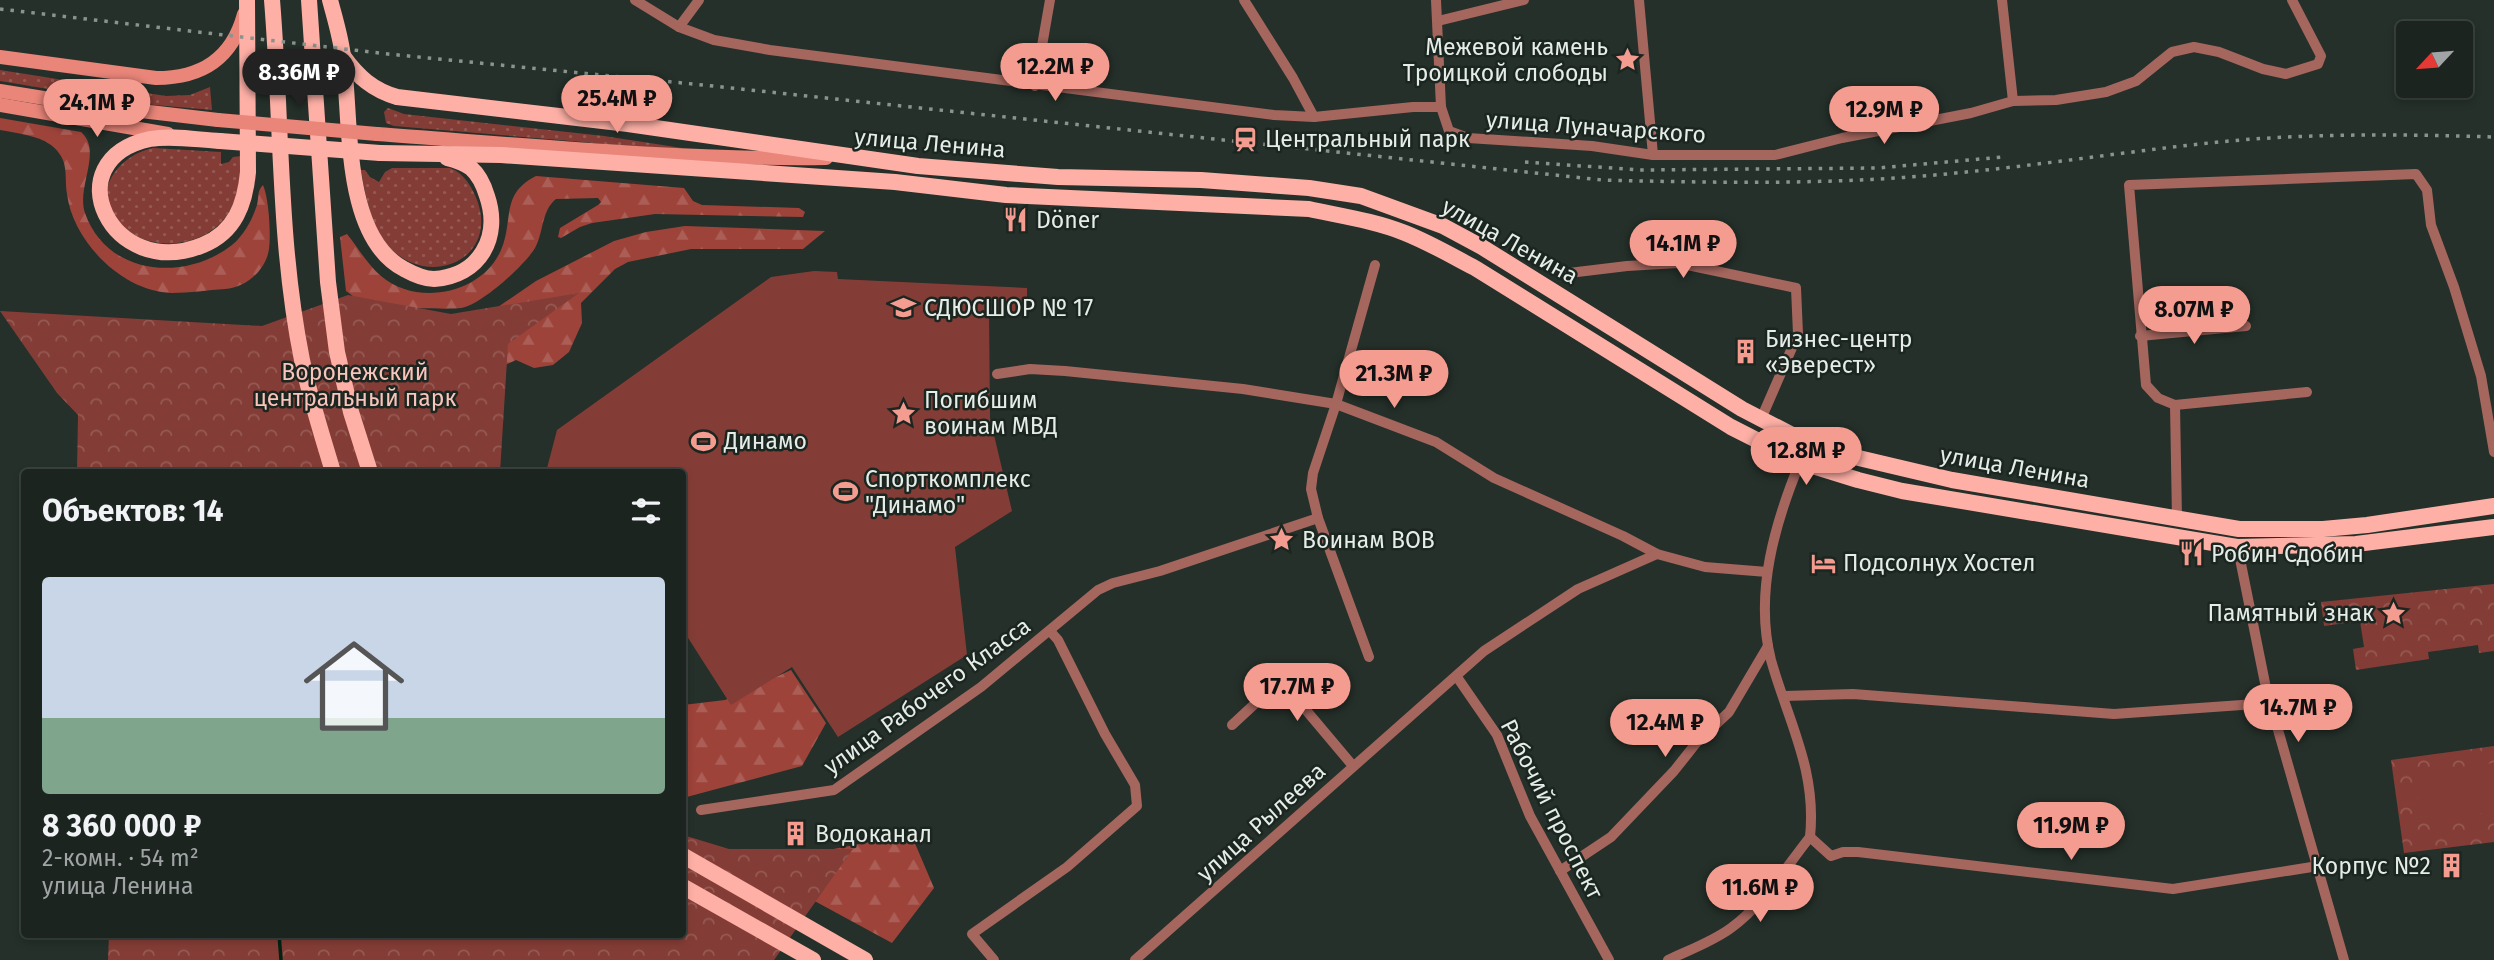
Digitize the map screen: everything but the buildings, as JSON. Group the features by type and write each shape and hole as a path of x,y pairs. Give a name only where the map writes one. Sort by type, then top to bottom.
{"main road":[{"path":"272,0 281,180 295,316 302,360 332,469"},
{"path":"309,0 328,282 337,352 351,412 369,469"},
{"path":"330,0 343,56 353,165 365,219 373,237 386,255 400,267 431,279 464,271 484,252 493,225 492,211 477,175 462,163 431,154"},
{"path":"0,57 156,78 174,78 190,74 221,58 233,44 247,3"},
{"name":"улица Ленина","path":"247,3 248,172 245,198 237,218 216,239 184,252 150,249 119,234 104,214 100,200 101,180 108,166 121,153 146,140 161,137 220,141 380,153 501,155 654,164 917,185 1006,195 1308,209 1403,232 1475,268 1731,427 1801,462 1858,480 1902,491 2237,547 2356,544 2494,527"},
{"path":"343,56 369,85 382,93 397,97 628,124 856,157"},
{"name":"улица Ленина","path":"0,90 81,104 218,120 377,134 621,153 741,159 856,157 918,166 1058,177 1201,180 1309,188 1361,196 1443,226 1482,247 1761,419 1802,440 1846,455 1952,480 2238,528 2300,530 2367,525 2494,506"},
{"path":"0,105 200,140"},
{"path":"917,185 918,166"},
{"path":"686,857 865,960"},
{"path":"686,888 813,960"}],"street":[{"path":"635,0 679,27 714,40 769,50 1035,86 1274,115 1314,117 1413,107 1441,107 1436,0"},
{"path":"679,27 699,0"},
{"path":"1035,86 1050,0"},
{"path":"1244,0 1314,117"},
{"path":"1438,20 1524,0"},
{"path":"1639,0 1653,155"},
{"path":"2002,0 2013,101"},
{"name":"улица Луначарского","path":"1441,107 1449,131 1468,138 1592,146 1653,155 1775,155 1842,138 1971,113 2013,101 2056,100 2106,92 2136,81 2172,52 2194,47 2219,52 2263,69 2286,74 2318,64 2321,56 2292,0"},
{"path":"2307,392 2175,405 2158,398 2146,385 2129,186 2416,174 2427,190 2431,225 2481,376 2494,452"},
{"path":"1569,273 1678,263 1796,288 1798,334 1761,419"},
{"path":"1369,657 1318,518 1311,489 1312,473 1336,404 1375,265"},
{"path":"2140,336 2246,326"},
{"path":"997,374 1030,369 1065,371 1243,389 1336,404 1436,442 1494,478 1657,554 1705,567 1767,572"},
{"path":"2175,405 2177,519"},
{"path":"1668,960 1712,940 1752,911 1810,836 1810,786 1801,747 1768,646 1766,609 1767,572 1774,533 1801,462"},
{"name":"улица Рабочего Класса","path":"701,810 834,790 981,687 1098,590 1318,518"},
{"path":"2238,528 2237,547 2270,702 2344,960"},
{"name":"улица Рылеева","path":"1135,960 1484,651 1578,589 1657,554"},
{"name":"улица Рабочего Класса","path":"994,960 972,934 1067,867 1137,806 1135,785 1105,734 1058,640 1050,631"},
{"path":"1560,871 1611,837 1674,771 1697,742 1729,712 1768,646"},
{"name":"Рабочий проспект","path":"1457,677 1497,735 1530,816 1609,960"},
{"path":"1232,725 1259,700 1279,693 1300,703 1353,766"},
{"path":"1784,696 1853,694 2114,714 2270,702"},
{"path":"1810,836 1830,856 1843,852 1858,852 2174,888 2318,866"}],"green space":[{"path":"0,70 166,96 190,95 210,87 212,110 132,103 0,81"},
{"path":"388,108 404,114 604,136 682,148 654,148 394,126 386,123 384,112"},
{"path":"0,118 81,132 90,149 83,203 85,213 96,234 111,250 129,261 171,268 213,257 240,237 250,222 263,185 270,235 264,264 254,276 233,288 172,293 136,284 103,261 79,230 67,194 64,162 57,151 39,139 0,130"},
{"path":"153,148 221,152 221,164 229,162 233,157 242,156 238,188 230,211 202,236 188,241 158,243 131,233 110,211 107,199 112,176 129,158"},
{"path":"392,168 450,168 463,177 477,200 481,221 478,239 468,253 454,263 437,267 419,265 401,257 385,242 366,198 361,170 365,170 379,182 385,172"},
{"path":"536,176 684,188 693,201 702,205 799,208 805,212 803,217 655,214 592,223 561,238 558,237 560,228 601,202 598,198 556,199 548,209 538,242 530,255 502,283 470,305 441,309 397,307 362,302 346,291 340,237 347,234 367,262 396,286 430,293 464,286 479,277 492,265 501,250 510,208 517,191"},
{"path":"685,226 825,231 803,249 691,249 628,262 615,269 581,303 582,323 569,352 553,365 534,368 516,360 505,365 386,469 476,322 536,281 614,241 646,232"},
{"name":"Спорткомплекс \"Динамо\"","path":"814,271 837,272 838,279 1027,288 1027,313 989,311 990,418 1012,511 955,547 967,655 838,737 792,667 731,705 686,635 686,469 547,469 557,430 771,277"},
{"name":"Воронежский центральный парк","path":"579,293 508,344 500,469 77,469 78,415 57,393 0,311 262,326 348,295 451,314"},
{"path":"2494,584 2494,651 2479,653 2478,645 2428,652 2429,659 2356,670 2353,649 2364,647 2360,621 2324,626 2321,602"},
{"path":"791,670 826,723 802,766 686,797 686,705 725,700"},
{"path":"2494,746 2494,842 2404,853 2391,760"},
{"path":"2494,763 2494,812 2421,821 2415,772"},
{"path":"911,834 934,888 892,943 728,854 818,852"},
{"path":"686,836 729,849 853,849 774,960 108,960 109,938 686,938"}],"waterway":[{"path":"279,938 281,960"}],"railway":[{"path":"0,9 388,54 1602,180 1868,180 1988,170 2280,137 2494,137"},
{"path":"1525,162 1640,170 1878,168 2003,157"}],"place":[{"name":"Межевой камень Троицкой слободы","path":"1628,60"},
{"name":"Центральный парк","path":"1245,139"},
{"name":"Döner","path":"1016,220"},
{"name":"СДЮСШОР № 17","path":"904,308"},
{"name":"Бизнес-центр «Эверест»","path":"1745,352"},
{"name":"Погибшим воинам МВД","path":"904,413"},
{"name":"Динамо","path":"704,441"},
{"name":"Спорткомплекс \"Динамо\"","path":"845,492"},
{"name":"Воинам ВОВ","path":"1282,540"},
{"name":"Робин Сдобин","path":"2191,554"},
{"name":"Подсолнух Хостел","path":"1823,563"},
{"name":"Памятный знак","path":"2394,613"},
{"name":"Водоканал","path":"795,834"},
{"name":"Корпус №2","path":"2451,866"}]}
